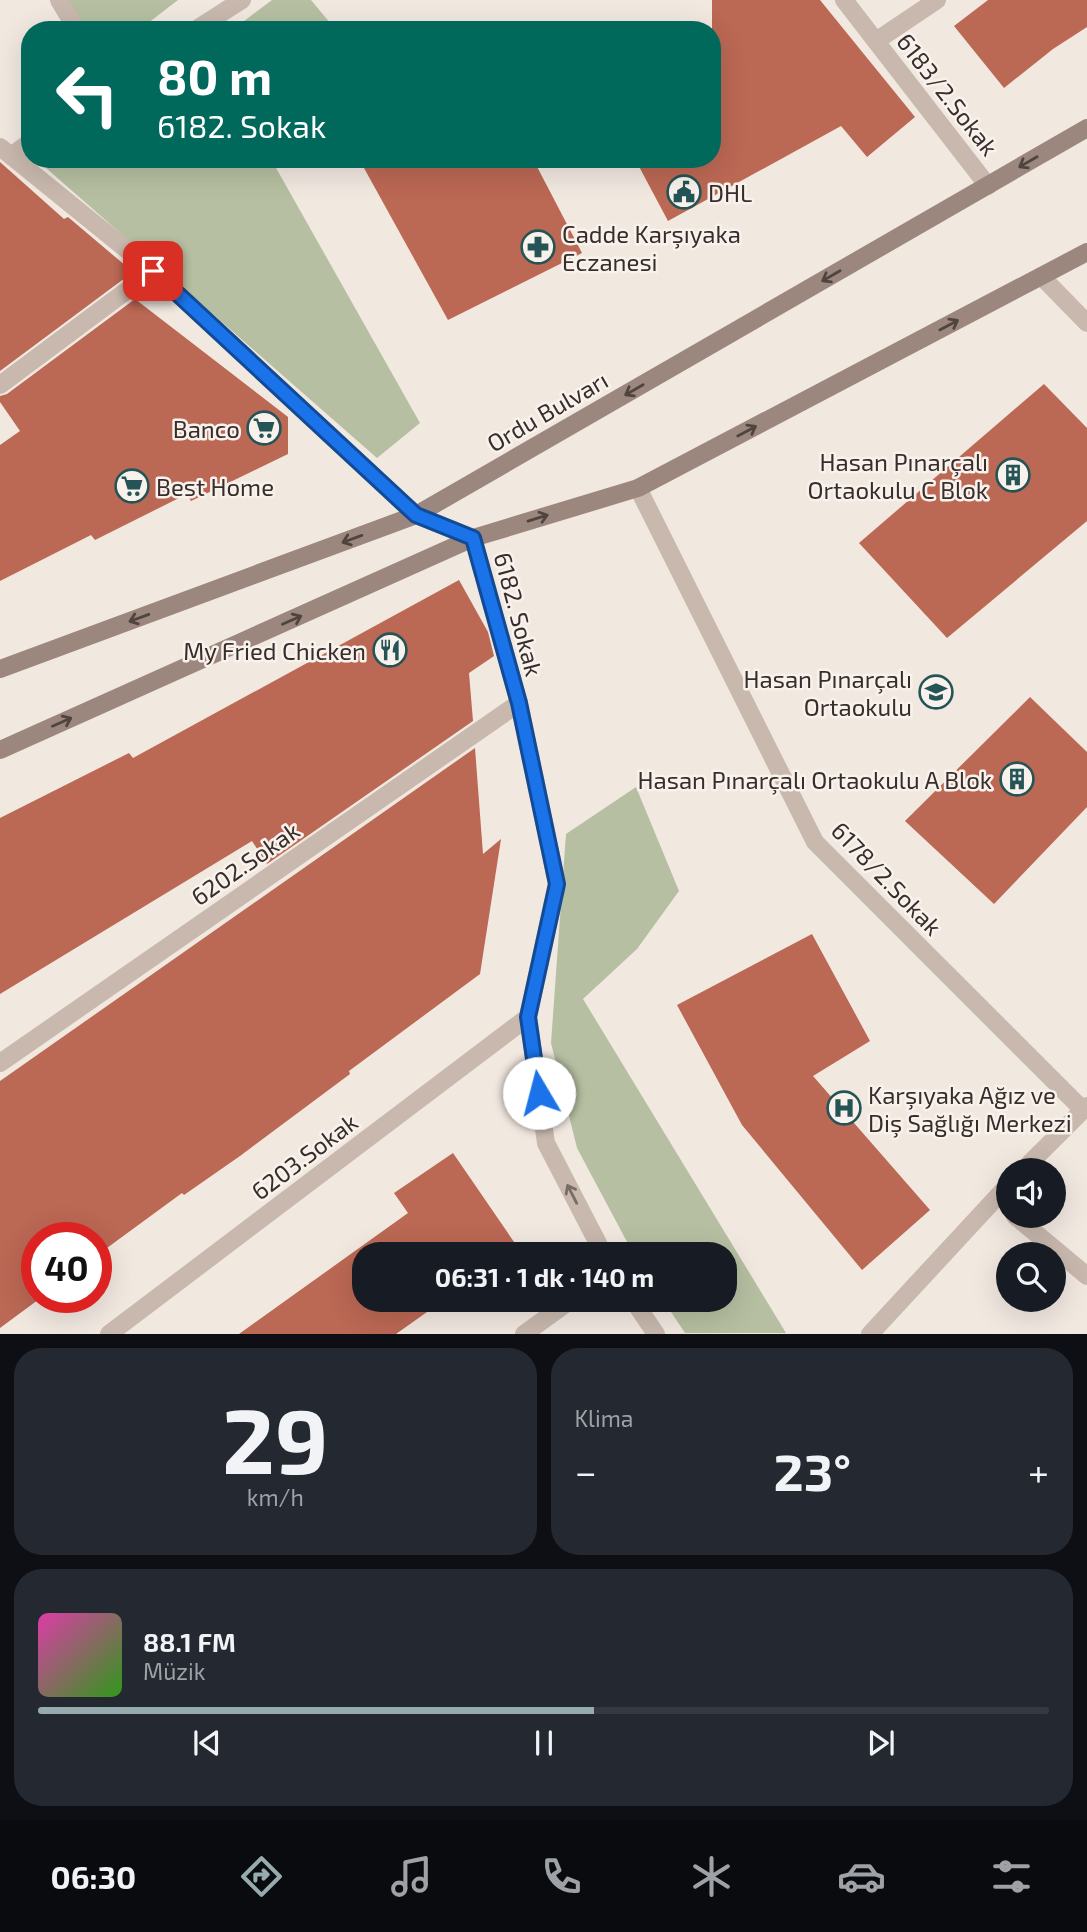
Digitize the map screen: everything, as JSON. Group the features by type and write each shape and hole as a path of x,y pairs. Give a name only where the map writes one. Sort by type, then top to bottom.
{"main road":[{"name":"Ordu Bulvarı","path":"0,670 416,515 1087,128"},
{"path":"0,750 473,538 638,488 1087,252"}],"street":[{"path":"59,0 72,21"},
{"path":"209,21 242,0"},
{"name":"6183/2.Sokak","path":"844,0 988,186"},
{"path":"876,41 937,0"},
{"name":"6182. Sokak","path":"6,152 21,164"},
{"name":"6182. Sokak","path":"26,168 153,271 416,515 473,538 519,703 557,884 528,1017 546,1143 597,1242"},
{"path":"0,385 153,271"},
{"path":"1041,276 1087,323"},
{"name":"6178/2.Sokak","path":"638,488 815,842 1085,1108"},
{"name":"6202.Sokak","path":"0,1063 519,703"},
{"name":"6203.Sokak","path":"109,1334 528,1017"},
{"path":"1035,1158 1085,1108"},
{"path":"870,1334 996,1210"},
{"path":"1029,1228 1087,1276"},
{"path":"524,1334 554,1312"},
{"path":"640,1312 656,1334"}],"green space":[{"path":"53,0 178,0 151,21 66,21"},
{"path":"272,0 311,0 328,21 244,21"},
{"path":"46,168 276,168 420,423 377,458"},
{"path":"636,787 679,891 637,949 583,999 731,1242 627,1242 577,1148 551,1043 566,834"},
{"path":"737,1252 786,1333 685,1333 671,1312 737,1312"}],"building":[{"path":"712,0 820,0 915,117 867,157 841,126 668,221 640,168 721,168 721,21 712,21"},
{"path":"988,0 1087,0 1087,27 1053,49 1004,88 954,26"},
{"path":"0,162 64,219 68,217 133,272 0,371"},
{"path":"364,168 538,168 582,253 448,320"},
{"path":"135,299 288,417 288,454 191,501 187,494 95,540 91,535 0,581 0,445 20,431 0,402 0,396 7,394"},
{"name":"Hasan Pınarçalı Ortaokulu C Blok","path":"1044,384 1087,428 1087,521 947,638 859,543"},
{"path":"459,580 488,632 494,656 469,673 473,721 267,864 252,841 0,994 0,818 129,753 133,758"},
{"name":"Hasan Pınarçalı Ortaokulu A Blok","path":"1030,697 1087,752 1087,807 994,904 905,821"},
{"path":"475,748 483,854 501,839 480,974 240,1156 184,1195 182,1193 112,1244 112,1222 21,1222 21,1312 0,1328 0,1081"},
{"path":"812,934 870,1041 813,1076 930,1210 862,1270 742,1125 677,1005"},
{"path":"453,1153 514,1242 367,1242 408,1213 394,1193"},
{"path":"352,1253 352,1312 427,1312 396,1334 239,1334"}],"place":[{"name":"DHL","path":"684,192"},
{"name":"Cadde Karşıyaka Eczanesi","path":"538,247"},
{"name":"Banco","path":"264,428"},
{"name":"Hasan Pınarçalı Ortaokulu C Blok","path":"1013,475"},
{"name":"Best Home","path":"132,486"},
{"name":"My Fried Chicken","path":"390,650"},
{"name":"Hasan Pınarçalı Ortaokulu","path":"936,692"},
{"name":"Hasan Pınarçalı Ortaokulu A Blok","path":"1017,779"},
{"name":"Karşıyaka Ağız ve Diş Sağlığı Merkezi","path":"844,1108"}],"route":[{"path":"153,271 416,515 473,538 519,703 557,884 528,1017 539,1093"}]}
